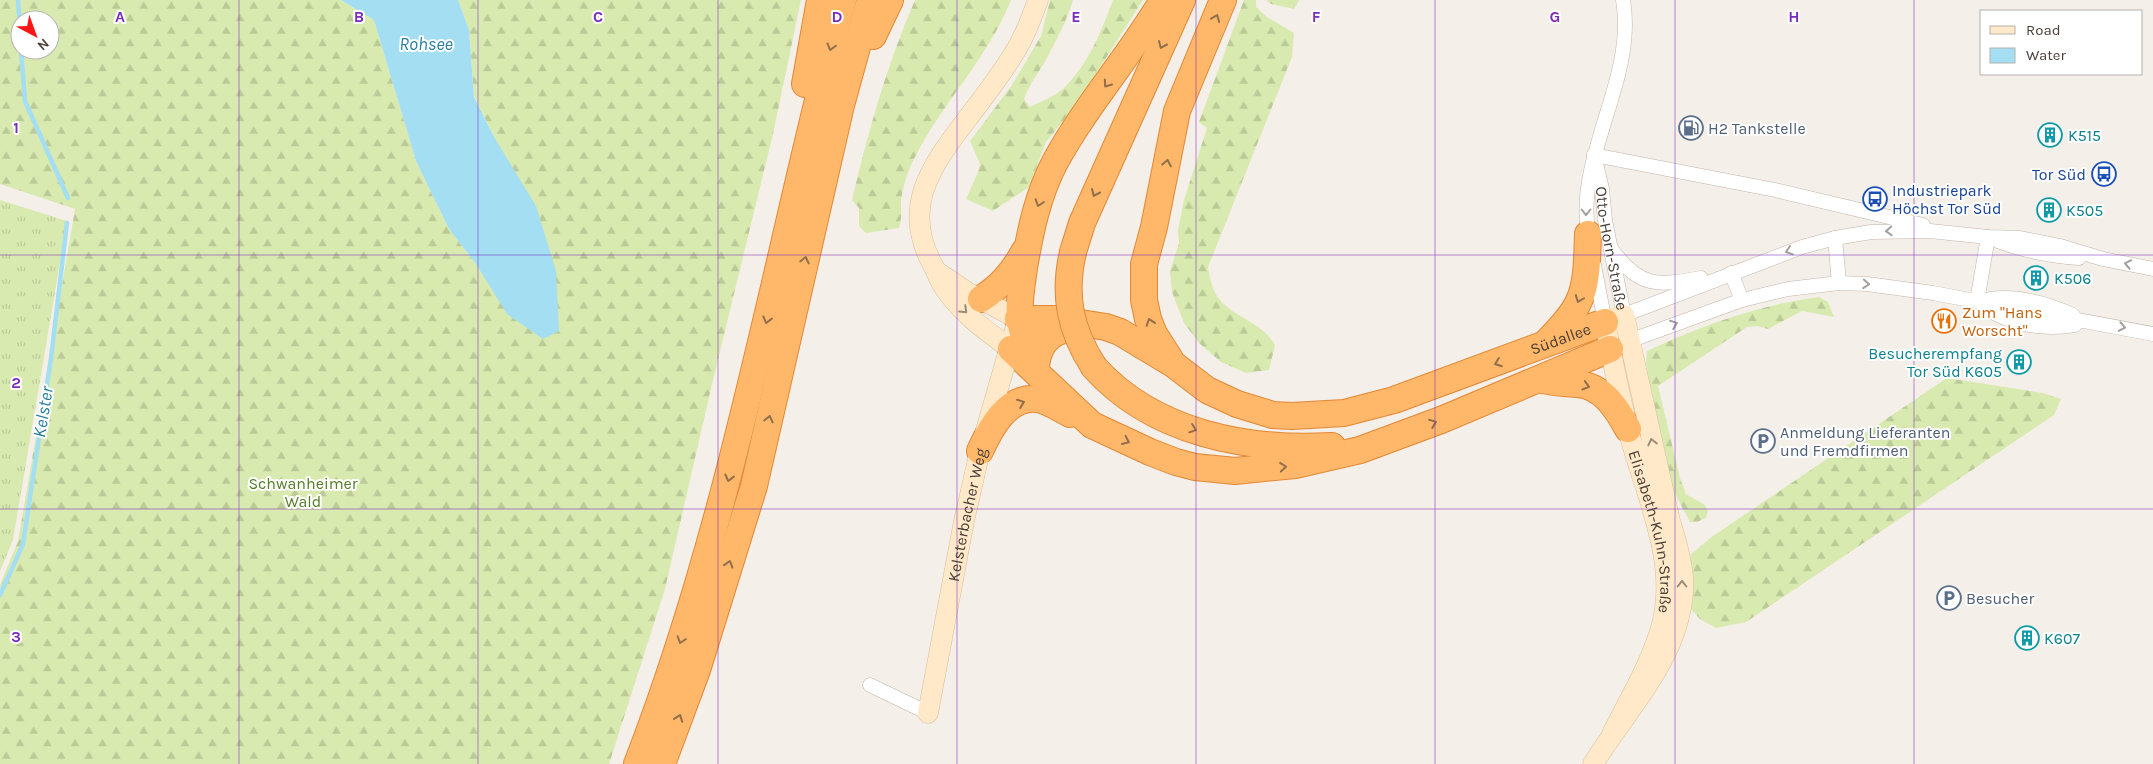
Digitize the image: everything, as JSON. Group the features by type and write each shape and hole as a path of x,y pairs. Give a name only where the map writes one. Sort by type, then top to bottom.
{"highway":[{"path":"778,272 787,191 820,0"},
{"path":"812,42 824,0"},
{"path":"637,764 674,662 712,540 843,0"},
{"path":"662,764 696,670 754,486 841,105 870,0"},
{"path":"841,105 890,0"},
{"path":"1042,373 1027,345 1018,319 1028,244 1040,198 1054,163 1163,0"},
{"path":"1182,0 1082,223 1073,252 1069,276 1071,318 1081,344 1094,367 1118,390 1148,410 1210,435 1241,442 1284,446 1355,444 1387,439"},
{"path":"1173,364 1163,350 1148,319 1144,300 1144,264 1154,227 1177,111 1223,0"},
{"path":"1543,346 1570,316 1578,304 1586,271 1588,234"},
{"path":"981,299 1007,278 1028,244"},
{"name":"Südallee","path":"1173,364 1207,390 1251,410 1273,414 1320,416 1344,413 1394,400 1615,318"},
{"path":"1018,319 1056,319 1106,327 1120,332 1173,364"},
{"path":"1042,373 1041,347 1055,333 1069,328 1090,325"},
{"name":"Südallee","path":"1387,439 1441,420 1620,345"},
{"path":"1011,349 1042,373 1076,411 1092,425"},
{"path":"1539,379 1556,384 1589,385 1605,396 1617,410 1628,429"},
{"path":"980,451 998,417 1009,408 1025,400 1036,399 1048,402 1150,452 1176,462 1216,470 1295,466 1360,450 1387,439"}],"street":[{"path":"1011,349 960,306 942,284 923,246 919,228 920,203 924,186 936,162 1013,56 1027,31 1038,0"},
{"name":"Otto-Horn-Straße","path":"1615,318 1588,234 1586,213 1587,188 1594,155 1622,52 1626,22 1623,0"},
{"name":"Otto-Horn-Straße","path":"1594,155 1602,189 1610,247 1615,318"},
{"name":"Südallee","path":"1594,155 1775,190 1955,232 2019,243 2060,246 2103,259 2153,269"},
{"name":"Südallee","path":"1615,318 1802,247 1836,238 1905,230 1955,232"},
{"path":"1977,302 1988,237"},
{"path":"1836,238 1840,283"},
{"path":"1610,247 1629,270 1651,282 1678,282 1731,273 1742,300"},
{"path":"936,271 950,282 1018,319"},
{"name":"Südallee","path":"1620,345 1742,300 1788,289 1840,283 1886,286 2153,334"},
{"name":"Elisabeth-Kuhn-Straße","path":"1612,734 1645,667 1660,629 1667,589 1666,571 1657,527 1628,429 1620,345 1615,318"},
{"name":"Kelsterbacher Weg","path":"928,713 964,521 980,451 1011,349 1018,319"},
{"name":"Elisabeth-Kuhn-Straße","path":"1593,764 1671,644 1681,608 1683,579 1679,550 1620,345"},
{"path":"870,685 928,713"}],"green space":[{"name":"Schwanheimer Wald","path":"0,0 341,0 374,20 416,161 449,229 476,264 494,137 474,96 469,30 458,0 801,0 773,134 712,384 665,589 609,764 0,764 0,585 18,541 75,209 0,184"},
{"path":"915,0 1011,0 978,61 939,117 912,162 903,190 899,228 866,233 859,226 859,208 852,200 879,98"},
{"path":"1050,0 1073,0 1058,37 1024,99 1030,107 1057,94 1081,68 1104,24 1113,0 1143,0 1076,105 1046,142 1029,187 993,211 966,199 980,164 970,141 1012,85 1041,36"},
{"path":"1244,0 1256,0 1256,7 1267,17 1294,33 1292,57 1208,267 1213,289 1220,300 1233,311 1256,325 1270,337 1275,345 1269,370 1246,373 1221,362 1199,343 1184,323 1172,292 1170,271 1179,243 1178,230 1184,200 1207,128 1199,122"},
{"path":"1266,0 1299,0 1294,9 1271,4"},
{"path":"0,200 67,221 13,540 0,571"},
{"path":"1819,297 1828,302 1834,317 1802,311 1768,329 1757,326 1747,327 1658,386 1680,478 1686,494 1705,505 1708,511 1706,518 1697,522 1690,522 1674,492 1650,388 1646,362 1647,351 1731,317 1775,305"},
{"path":"1947,378 2043,393 2061,399 2054,415 1746,622 1716,628 1700,619 1689,607 1691,554 1713,536"}],"water":[{"name":"Rohsee","path":"341,0 458,0 469,30 474,97 494,137 536,206 556,271 559,331 543,339 507,314 476,264 449,229 416,161 374,20"}],"waterway":[{"name":"Kelster","path":"18,0 19,10"},
{"name":"Kelster","path":"22,60 25,101 68,198"},
{"name":"Kelster","path":"0,595 23,544 51,358 67,223"}],"place":[{"name":"H2 Tankstelle","path":"1691,128"},
{"name":"K515","path":"2050,135"},
{"name":"Tor Süd","path":"2104,174"},
{"name":"Industriepark Höchst Tor Süd","path":"1875,199"},
{"name":"K505","path":"2049,210"},
{"name":"K506","path":"2036,278"},
{"name":"Zum \"Hans Worscht\"","path":"1944,321"},
{"name":"Besucherempfang Tor Süd K605","path":"2019,362"},
{"name":"Anmeldung Lieferanten und Fremdfirmen","path":"1763,441"},
{"name":"Besucher","path":"1949,598"},
{"name":"K607","path":"2027,638"}]}
